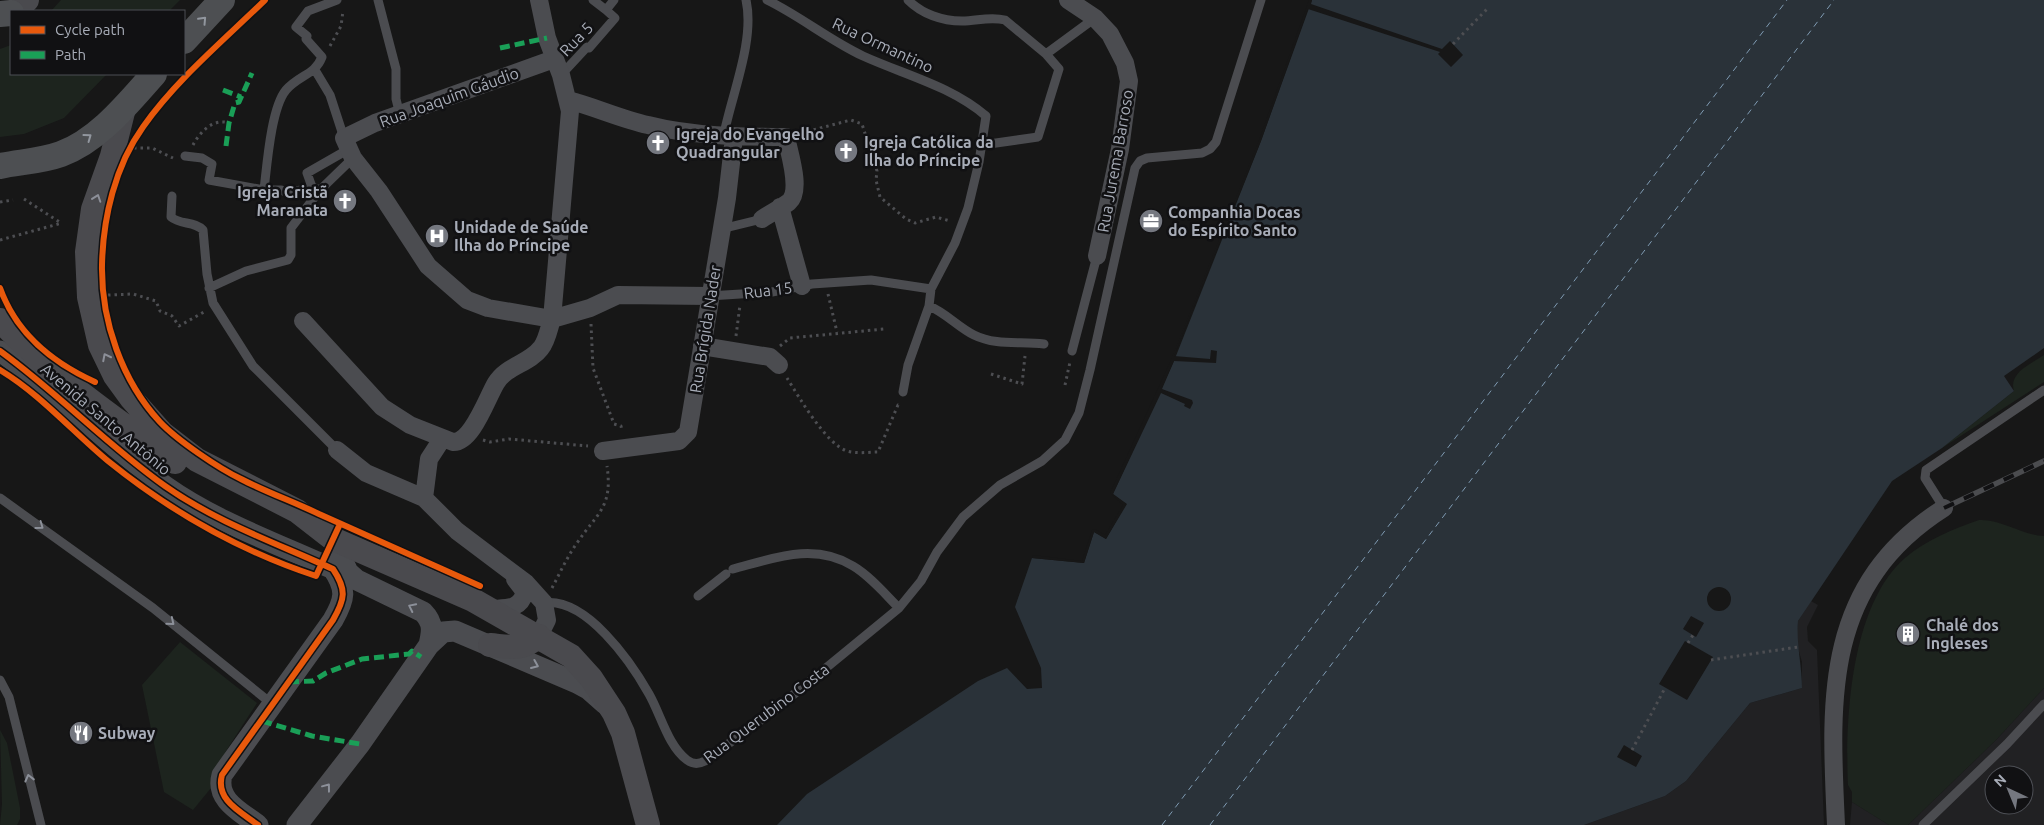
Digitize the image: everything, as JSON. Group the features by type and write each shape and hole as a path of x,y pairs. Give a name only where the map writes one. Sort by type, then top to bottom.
{"main road":[{"path":"17,10 27,0"},
{"path":"185,40 222,0"},
{"path":"0,24 10,15"},
{"path":"0,166 60,155 74,148 124,108 153,75"},
{"path":"124,108 112,156 93,209 87,252 89,296 100,345 126,391 162,433 197,460 297,511 333,538"},
{"path":"0,320 25,347 127,428 195,477 290,524 333,538 492,610 571,656 591,678 614,713 623,733 648,825"},
{"path":"490,646 520,648 539,636"}],"street":[{"path":"304,321 382,407 410,425 442,439 458,442 468,434 497,382 507,370 536,354 542,346 552,319 570,111 561,76 547,38 539,0"},
{"name":"Rua Jurema Barroso","path":"1068,0 1095,18 1110,34 1125,63 1129,81 1120,149 1097,256"},
{"name":"Rua Joaquim Gáudio","path":"349,148 375,123 400,116 554,59"},
{"path":"568,100 648,125 691,133 786,137 796,186 790,201 762,219"},
{"name":"Rua Brígida Nader","path":"605,451 679,441 685,438 688,432 720,229 729,136"},
{"path":"349,148 428,266 467,300 488,308 552,319 590,308 618,294 709,296"},
{"path":"780,207 802,286"},
{"path":"702,346 775,361"},
{"name":"Avenida Santo Antônio","path":"0,351 37,377 129,458 166,487 209,514 333,569 341,581 344,600 333,620 272,704"},
{"path":"424,498 429,459 442,439"},
{"path":"337,450 366,472 424,498 458,531 526,583 544,603 547,620 539,636"},
{"path":"1836,825 1832,718 1838,670 1849,624 1868,583 1881,564 1912,530 1944,508"},
{"path":"333,538 348,572 357,580 423,612 429,617 432,627 429,645"},
{"path":"492,610 514,608 523,601 525,592 505,568"},
{"path":"297,825 360,744 429,645 443,632 449,630 577,683 588,689 614,713"},
{"path":"258,825 226,800 221,792 220,783 222,776 272,704"}],"lane":[{"path":"264,190 273,126 280,98 295,82 315,70 322,57 306,39 307,36 296,27 308,11 337,0"},
{"path":"378,0 396,69 396,99 400,116"},
{"path":"593,0 606,10"},
{"name":"Rua 5","path":"561,76 587,47 589,48 601,36 615,18 606,10 614,0"},
{"name":"Rua Brígida Nader","path":"729,136 747,41 749,12 746,0"},
{"name":"Rua Ormantino","path":"767,0 811,28 863,56 965,99 986,116 982,145"},
{"path":"903,392 908,365 929,306 931,289 962,225 976,177 982,145 1038,137 1059,69 1046,54 1005,20 996,18 962,21 948,20 918,10 908,0"},
{"path":"698,596 729,572 805,552 832,556 854,566 899,608 922,581 937,552 963,517 1000,485 1042,461 1065,440 1079,413 1135,168 1140,161 1147,158 1202,154 1210,150 1216,142 1261,0"},
{"path":"1046,54 1095,18"},
{"path":"185,156 202,158 212,164 208,180 264,190 270,188 288,192 316,188 307,173 349,148 330,95 315,70"},
{"name":"Rua Joaquim Gáudio","path":"209,288 246,271 288,260 291,255 291,228 316,188 349,148"},
{"path":"172,196 170,217 175,221 199,226 204,230 209,288 213,303 253,366 337,450"},
{"path":"720,229 762,219"},
{"path":"1072,351 1097,256"},
{"name":"Rua 15","path":"709,296 741,294 826,283 878,280 931,289"},
{"path":"929,306 944,312 975,336 1000,342 1044,344"},
{"path":"1944,508 1925,478 1926,470 2044,390"},
{"path":"0,498 153,608 272,704"},
{"name":"Rua Querubino Costa","path":"544,603 555,602 574,608 598,626 631,666 648,693 667,733 682,755 692,763 698,764 705,761 776,708 899,608"},
{"path":"0,680 9,696 41,825"},
{"path":"1923,825 2007,744 2044,704"}],"path":[{"path":"322,57 335,39 341,26 343,8"},
{"path":"1453,44 1488,8"},
{"path":"786,137 851,120 862,124 877,170 876,180 880,196 906,219 915,223 936,217 962,225"},
{"path":"130,150 135,142"},
{"path":"0,240 62,223 24,199"},
{"path":"0,202 13,200"},
{"path":"826,283 837,332"},
{"path":"102,288 105,303"},
{"path":"118,296 133,294 156,301 160,311 172,316 179,326 197,318 213,303"},
{"path":"735,352 741,294"},
{"path":"590,308 593,368 614,424 621,426 625,447"},
{"path":"884,329 790,338 779,346 775,361 806,410 834,443 845,451 854,453 878,452 898,405 906,406 903,392"},
{"path":"991,374 1022,384 1026,343"},
{"path":"1065,385 1072,351"},
{"path":"468,434 490,442 509,439 595,446 605,451 610,490 604,506 574,547 544,603"},
{"path":"1688,643 1693,635"},
{"path":"1712,660 1798,647"},
{"path":"1632,750 1665,688"}],"shaded area":[{"path":"61,0 180,0 170,10 52,10"},
{"path":"1312,0 2044,0 2044,348 2004,376 2014,391 1942,448 1892,481 1798,621 1802,688 1750,703 1686,781 1665,796 1584,825 777,825 807,794 978,681 1007,668 1027,689 1042,688 1041,668 1015,607 1032,558 1084,563 1094,532 1106,539 1126,504 1113,494 1174,361 1261,141"},
{"path":"10,45 10,75 106,75 64,118 24,134 0,137 0,49"},
{"path":"2044,355 2044,382 1942,448 2014,391 2014,379 2017,374"},
{"path":"1979,520 1996,522 2027,533 2044,536 2044,688 1996,740 1908,825 1889,825 1852,802 1852,792 1848,785 1847,758 1850,696 1862,633 1873,604 1887,578 1905,558 1940,536"},
{"path":"1811,601 1818,605 1807,627 1808,641 1817,650 1824,825 1584,825 1665,796 1686,781 1750,703 1802,688 1802,662 1796,641 1798,621"},
{"path":"180,642 257,703 226,751 211,788 193,810 164,792 142,685"},
{"path":"2044,688 2044,825 1908,825 1996,740"},
{"path":"0,730 7,743 20,808 20,819 17,825 0,825 2,804"},
{"path":"1852,802 1889,825 1850,825"}],"pier":[{"path":"1309,0 1312,0 1311,4 1442,49 1450,41 1463,55 1451,67 1438,54 1440,52 1308,9 1261,141 1174,356 1210,359 1211,350 1217,351 1216,363 1174,361 1162,389 1192,400 1193,403 1190,409 1184,406 1185,404 1161,393 1113,494 1127,504 1106,539 1094,532 1084,563 1032,558 1033,555 1082,561 1092,530 1095,529 1105,535 1123,505 1110,493 1171,360 1259,140"},
{"path":"1719,587 1728,590 1731,599 1728,608 1719,611 1710,608 1707,599 1710,590"},
{"path":"1691,616 1704,623 1696,637 1683,629"},
{"path":"1685,641 1713,657 1687,700 1659,684"},
{"path":"1624,745 1642,756 1636,767 1617,757"}],"ferry route":[{"path":"1162,825 1787,0"},
{"path":"1210,825 1834,0"}],"railway":[{"path":"1944,508 2044,461"}],"marked path":[{"path":"500,48 547,38"},
{"path":"226,146 229,123 235,103 239,102 252,73"},
{"path":"223,90 241,97"},
{"path":"289,682 313,681 326,673 362,659 409,654 412,651 421,657"},
{"path":"262,721 312,736 360,744"}],"cycle path":[{"path":"265,0 170,93 143,127 125,158 112,193 108,211 102,265 105,307 116,349 135,388 160,422 187,445 210,461 260,488 480,586"},
{"path":"0,288 16,319 38,345 65,366 95,382"},
{"path":"0,351 42,384 123,454 165,486 205,511 333,569 338,576 343,594 340,606 333,620 222,775 222,792 226,798 237,810 258,825"},
{"path":"0,370 29,390 108,461 156,497 207,528 260,555 316,576 340,524"}],"place":[{"name":"Igreja do Evangelho Quadrangular","path":"658,143"},
{"name":"Igreja Católica da Ilha do Príncipe","path":"846,151"},
{"name":"Igreja Cristã Maranata","path":"345,201"},
{"name":"Companhia Docas do Espírito Santo","path":"1151,221"},
{"name":"Unidade de Saúde Ilha do Príncipe","path":"437,236"},
{"name":"Chalé dos Ingleses","path":"1908,634"},
{"name":"Subway","path":"81,733"}]}
